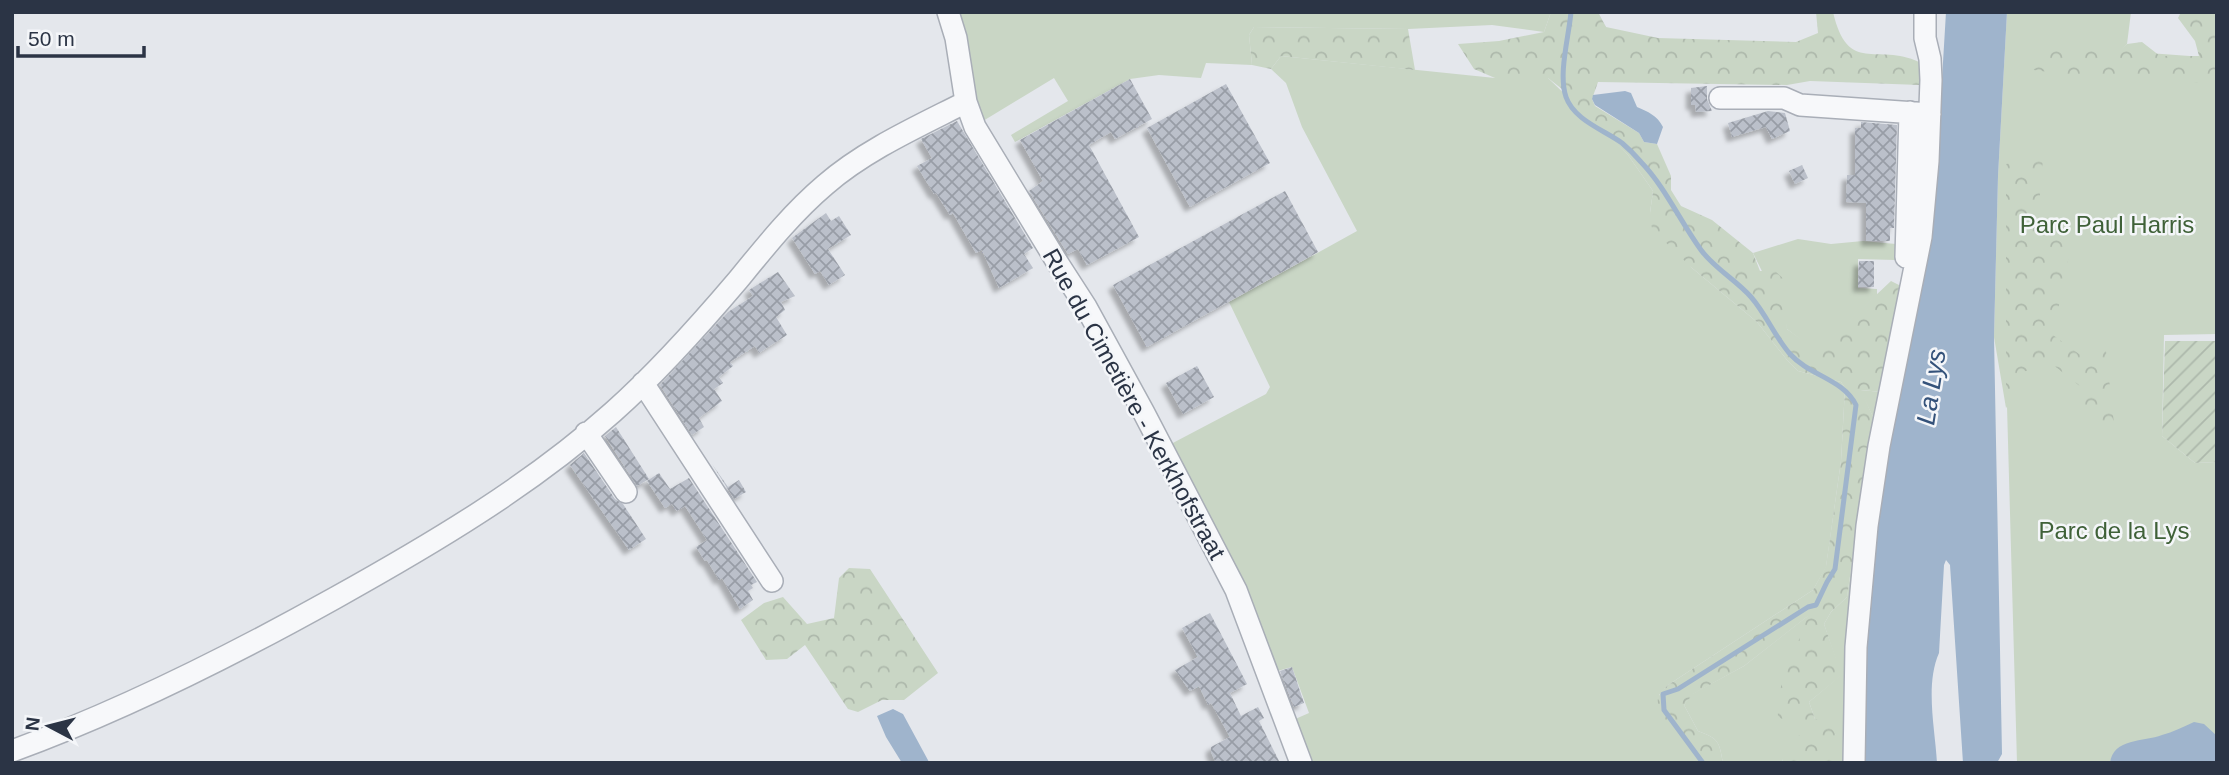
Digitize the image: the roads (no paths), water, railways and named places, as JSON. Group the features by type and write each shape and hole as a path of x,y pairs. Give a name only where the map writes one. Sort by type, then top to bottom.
{"street":[{"name":"Rue du Cimetière - Kerkhofstraat","path":"948,12 956,38 966,102 975,127 1086,307 1236,590 1301,763"},
{"path":"1854,763 1854,688 1862,570 1879,446 1912,287 1906,270 1920,113 1930,59 1925,38 1925,12"},
{"path":"1720,98 1784,97 1800,105 1920,113"},
{"path":"12,751 116,709 281,628 444,535 500,499 611,413 643,383 686,340 780,228 828,182 883,146 966,102"},
{"path":"643,383 772,581"},
{"path":"586,433 626,492"}],"water":[{"name":"La Lys","path":"1946,12 2007,12 1998,176 1994,337 2002,754 1997,763 1963,763 1950,565 1946,560 1939,653 1932,693 1937,763 1862,763 1861,720 1875,516 1931,203"},
{"path":"1625,91 1631,93 1637,107 1652,114 1661,123 1663,127 1657,144 1644,142 1639,133 1595,105 1592,99 1593,95"},
{"path":"893,709 903,714 929,762 902,763 877,716"},
{"path":"2194,722 2204,724 2217,736 2217,763 2110,763 2112,755 2123,745 2166,734"}],"waterway":[{"path":"1571,12 1563,77 1570,105 1582,118 1622,143 1639,159 1658,182 1701,250 1751,297 1790,354 1807,368 1843,389 1856,405 1835,569 1816,605 1808,607 1678,689 1663,694 1664,710 1703,763"}],"park label":[{"name":"Parc Paul Harris","path":"2107,225"},
{"name":"Parc de la Lys","path":"2114,531"}]}
